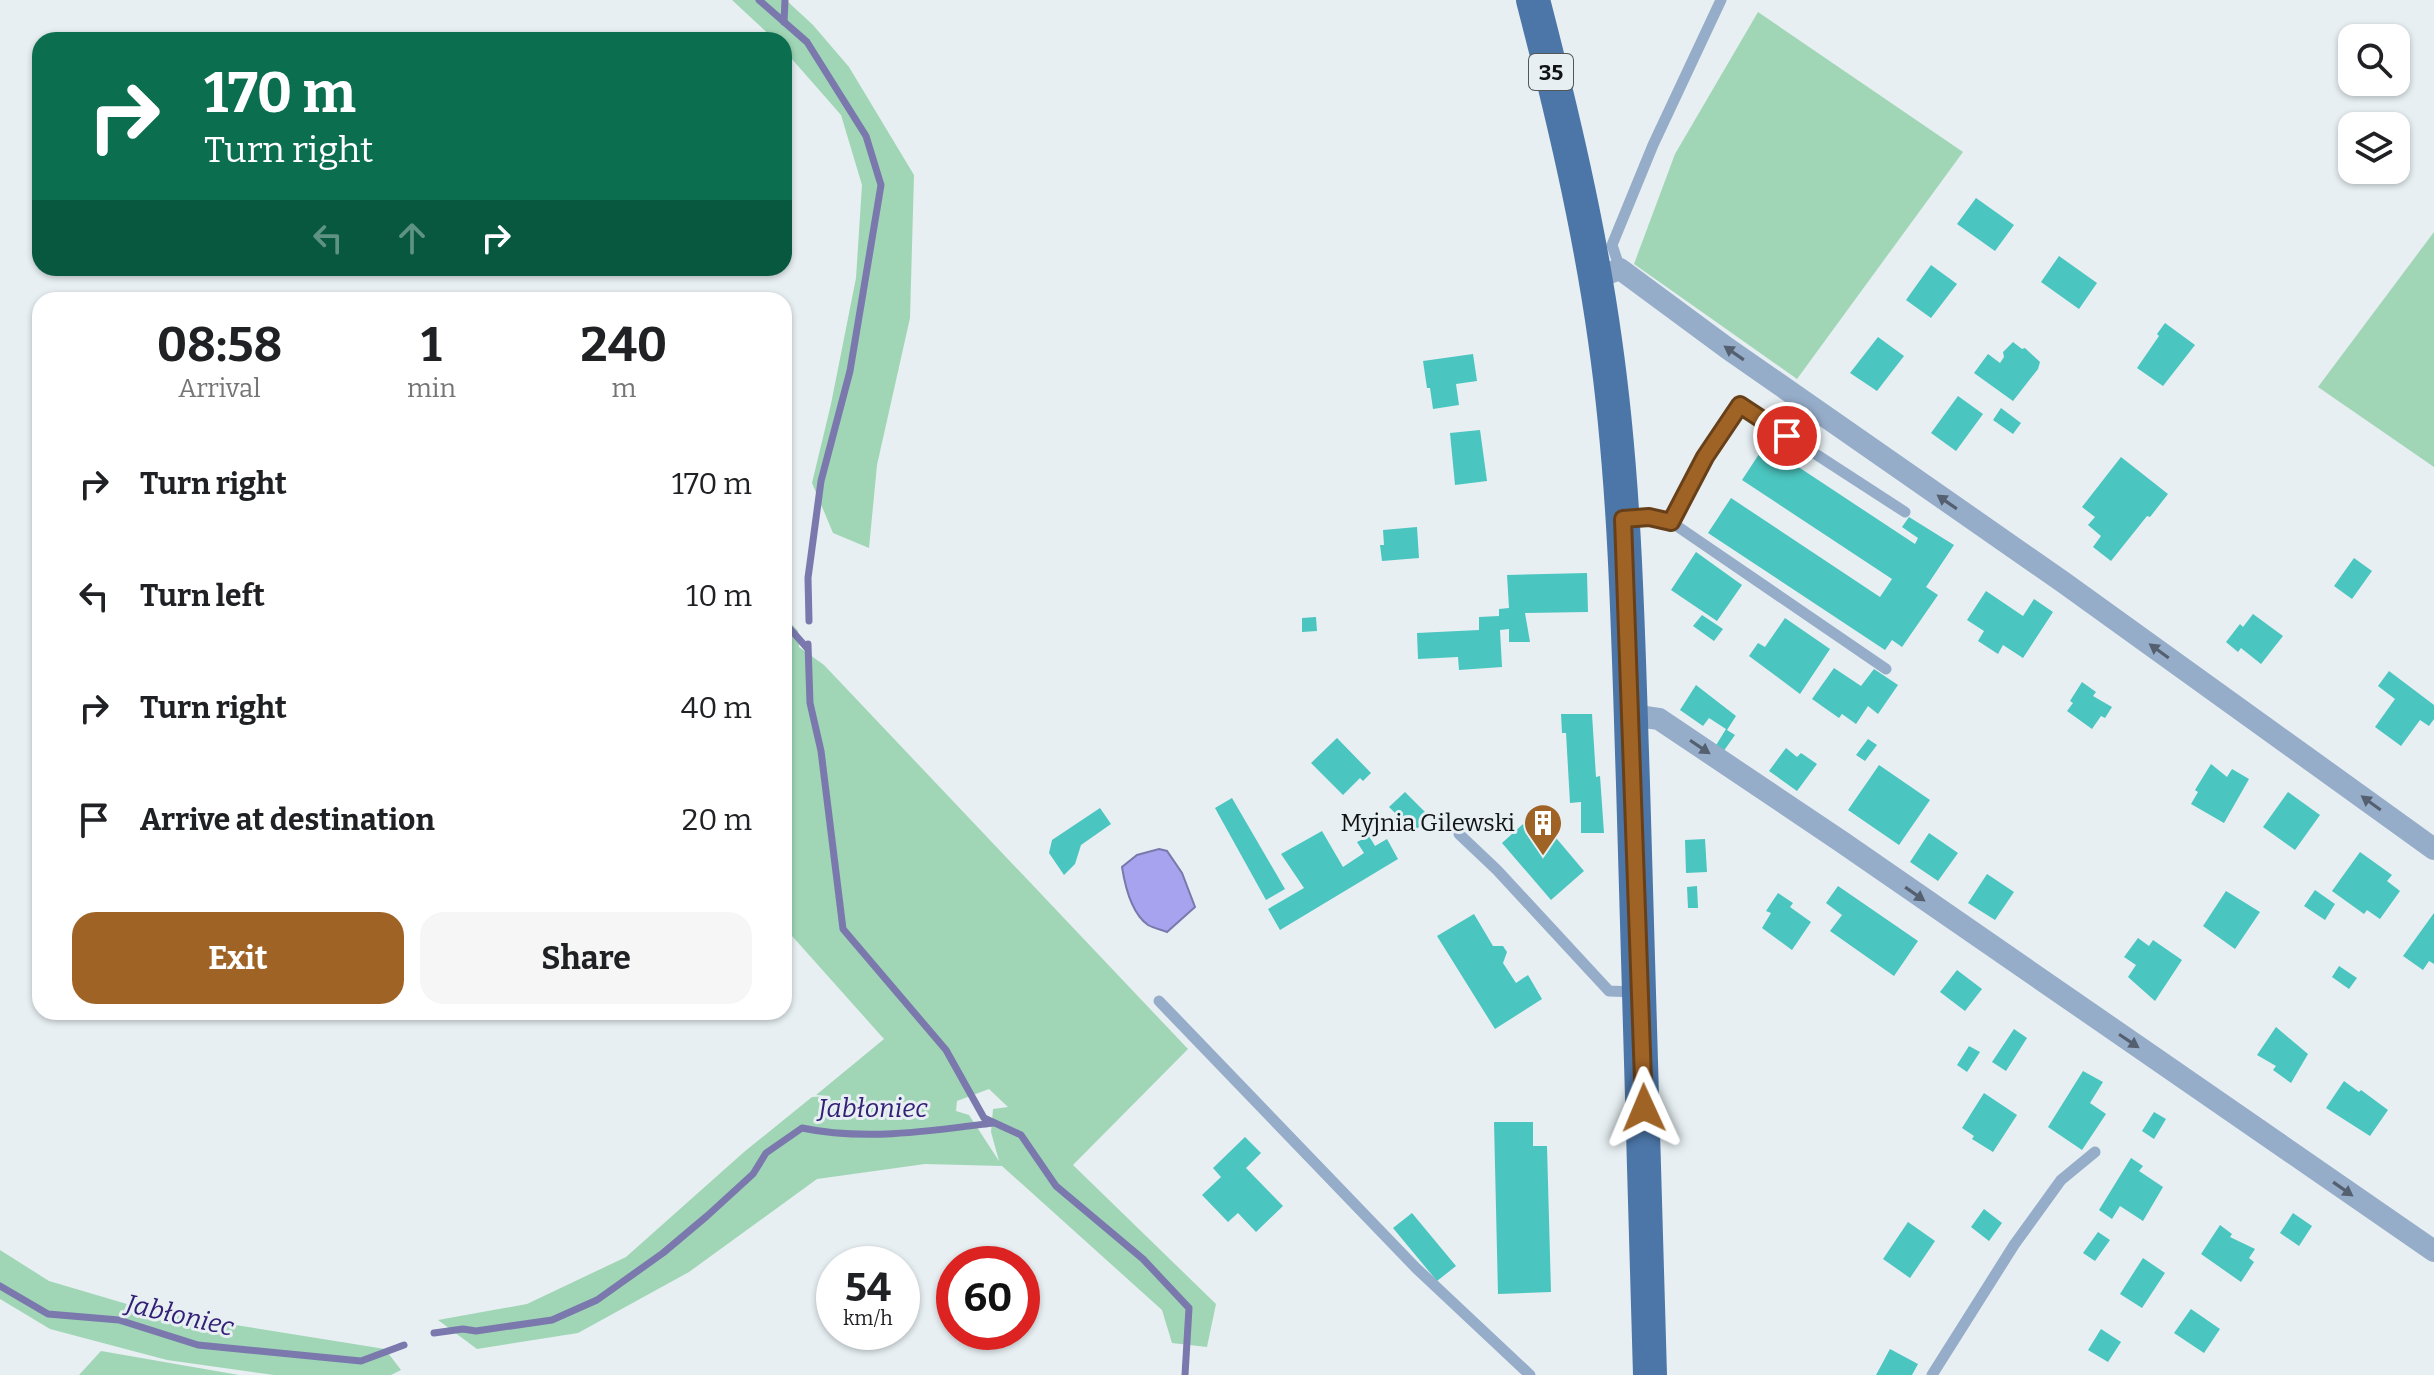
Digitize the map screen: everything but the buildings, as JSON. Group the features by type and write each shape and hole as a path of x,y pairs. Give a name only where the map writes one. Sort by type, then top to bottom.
{"main road":[{"name":"35","path":"1533,0 1569,144 1608,274 1631,715 1650,1375"}],"street":[{"path":"1608,274 1727,348 2063,582 2434,849"},
{"path":"1631,715 1659,719 2434,1251"}],"lane":[{"path":"1608,274 1612,245 1653,145 1721,0"},
{"path":"1671,522 1705,457 1740,405 1905,512"},
{"path":"1623,519 1649,517 1671,522 1886,669"},
{"path":"1459,834 1497,870 1609,991 1641,992"},
{"path":"1159,1001 1416,1268 1530,1375"},
{"path":"1932,1375 2014,1245 2051,1193 2061,1180 2095,1152"}],"green space":[{"path":"732,0 786,0 813,25 849,67 914,175 910,318 877,465 869,548 833,533 812,483 856,278 862,185 841,115 792,59 792,32 766,32"},
{"path":"1758,12 1963,152 1797,379 1634,264 1675,154"},
{"path":"2434,232 2434,467 2318,387"},
{"path":"792,625 798,631 799,647 824,665 1188,1049 1073,1165 1216,1304 1207,1347 1172,1343 1162,1310 1002,1166 925,1164 817,1179 689,1272 578,1333 477,1349 438,1320 527,1304 626,1257 744,1152 812,1097 831,1096 816,1095 884,1039 792,936","holes":["989,1089 1008,1107 993,1109 991,1132 999,1161 969,1115 956,1111 957,1101"]},
{"path":"0,1250 49,1281 154,1312 385,1349 401,1370 391,1375 274,1375 167,1360 50,1329 0,1299"},
{"path":"101,1351 239,1375 79,1375"}],"shaded area":[{"path":"1159,849 1167,851 1182,873 1195,907 1167,932 1148,925 1137,914 1127,891 1122,867 1137,855"}],"waterway":[{"path":"759,0 807,42 866,136 881,185 850,371 821,481 808,578 809,621"},
{"path":"784,22 785,0"},
{"path":"792,631 807,648"},
{"path":"808,644 810,703 821,751 843,929 946,1050 984,1118 1021,1135 1056,1186 1143,1259 1189,1308 1185,1375"},
{"name":"Jabłoniec","path":"434,1333 463,1329 476,1331 552,1320 597,1300 663,1253 753,1174 766,1153 802,1128 873,1134 922,1132 993,1123"},
{"name":"Jabłoniec","path":"0,1286 48,1314 119,1320 198,1345 361,1361 404,1345"}],"place":[{"name":"Myjnia Gilewski","path":"1543,857"}],"route":[{"path":"1644,1108 1623,519 1649,517 1671,522 1705,457 1740,405 1787,436"}]}
